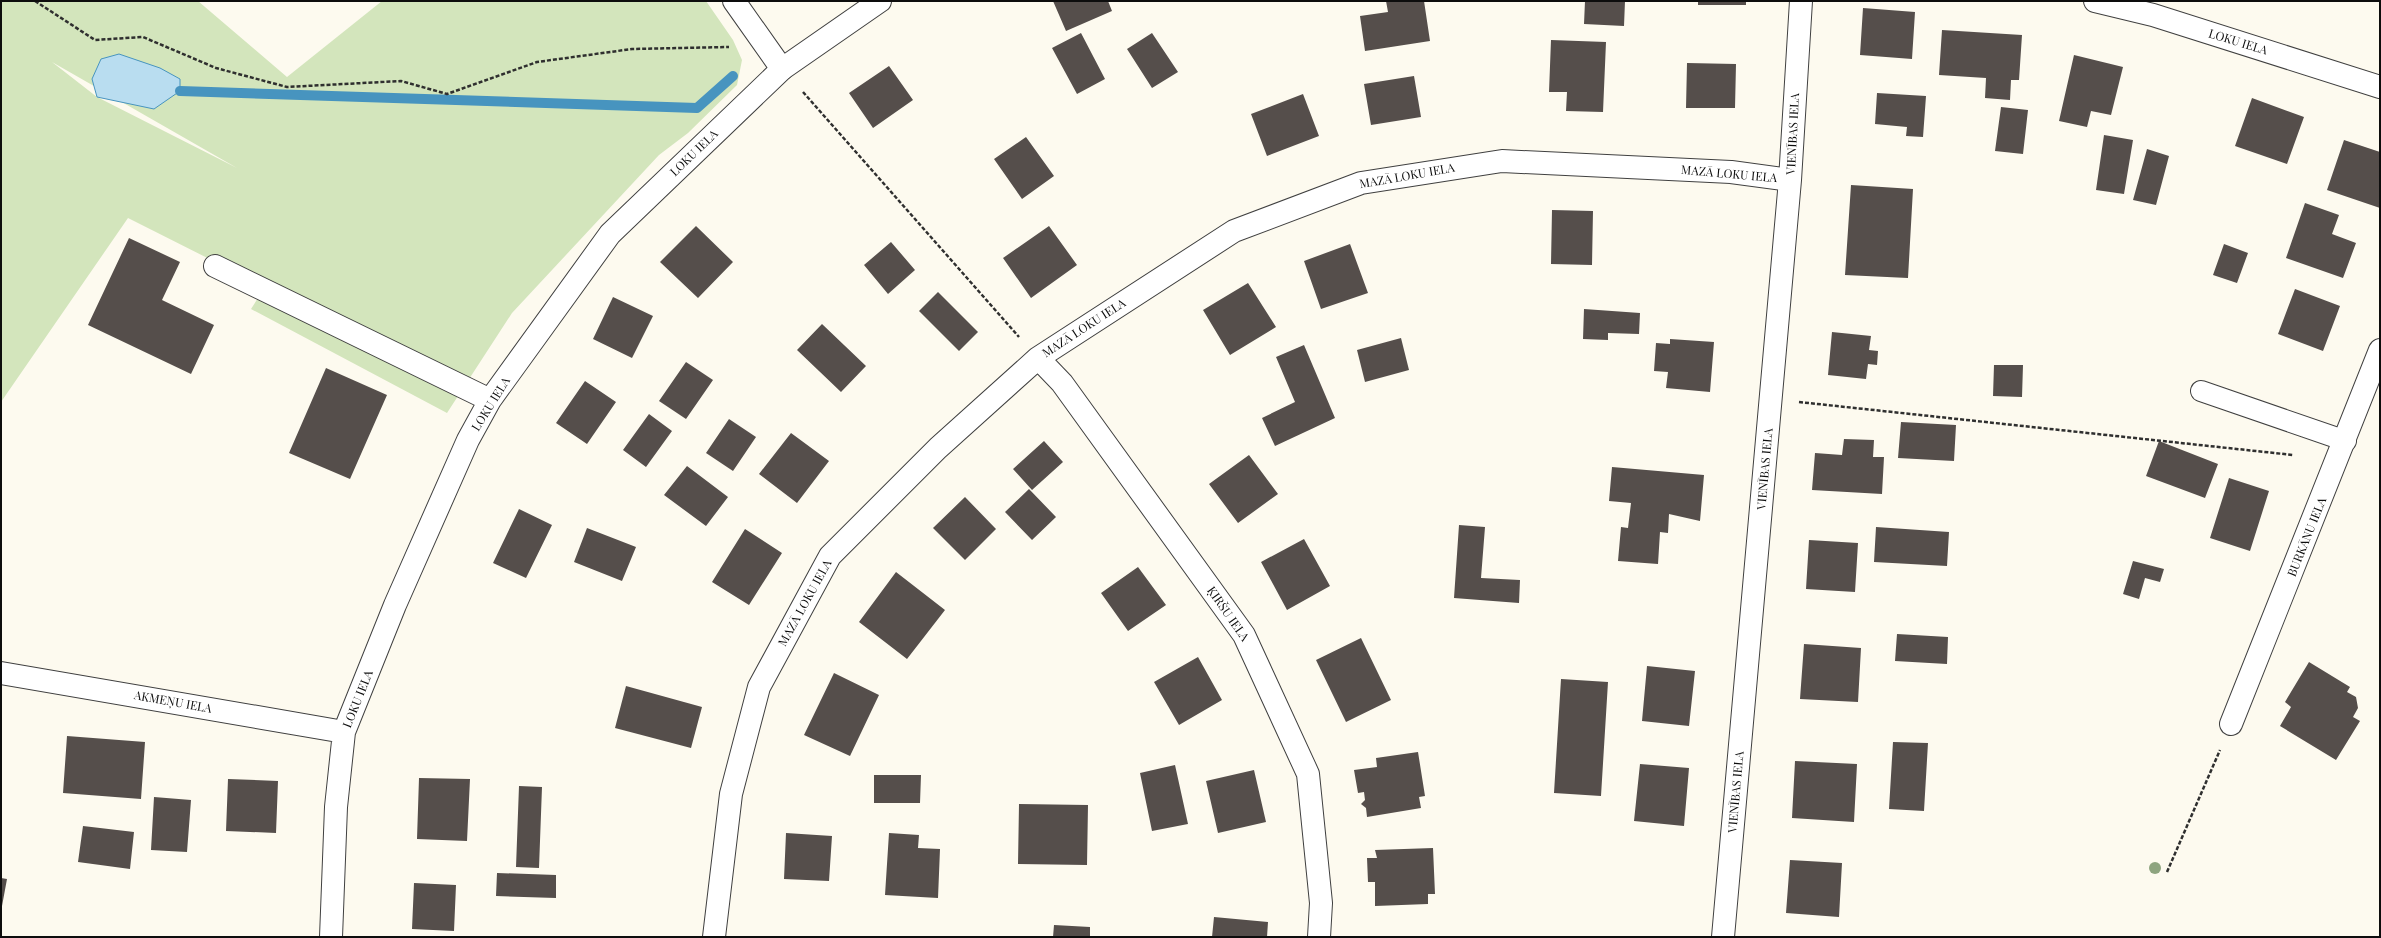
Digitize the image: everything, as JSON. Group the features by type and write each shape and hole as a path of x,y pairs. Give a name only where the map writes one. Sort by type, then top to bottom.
{"street":[{"path":"734,1 782,69"},
{"name":"LOKU IELA","path":"331,937 336,807 344,732 395,606 468,440 490,400 610,234 782,69 880,1"},
{"name":"VIENĪBAS IELA","path":"1724,937 1790,180 1801,1"},
{"name":"LOKU IELA","path":"2095,1 2153,15 2380,87"},
{"name":"MAZĀ LOKU IELA","path":"714,937 731,794 759,688 830,556 938,448 1038,358 1234,231 1361,183 1502,160 1731,172 1790,180"},
{"path":"215,266 490,400"},
{"name":"BURKĀNU IELA","path":"2231,724 2342,450 2380,350"},
{"name":"ĶIRŠU IELA","path":"1038,358 1062,383 1244,635 1308,774 1321,903 1319,937"},
{"name":"AKMEŅU IELA","path":"1,673 344,732"}],"lane":[{"path":"2201,391 2342,450"}],"path":[{"path":"35,1 95,40 143,37 216,68 287,87 401,81 447,94 537,62 632,49 767,47"},
{"path":"782,69 1038,358"},
{"path":"1771,399 2342,450"},
{"path":"2167,872 2231,724"}],"green space":[{"path":"1,1 198,1 287,77 382,1 706,1 733,40 742,60 737,85 688,133 659,155 512,313 447,413 251,309 265,287 128,218 1,402","holes":["52,62 237,168 97,97"]}],"water":[{"path":"119,54 160,68 180,79 180,91 154,109 97,97 92,79 101,59"}],"building":[{"path":"1053,1 1108,1 1112,11 1066,31"},
{"path":"1386,1 1424,1 1430,41 1365,51 1360,16 1388,12"},
{"path":"1585,1 1625,1 1624,26 1584,24"},
{"path":"1698,1 1746,1 1746,5 1698,5"},
{"path":"1863,8 1915,12 1912,59 1860,55"},
{"path":"1942,30 2022,35 2019,80 2011,80 2010,100 1985,98 1986,78 1939,75"},
{"path":"1081,33 1105,79 1077,94 1052,48"},
{"path":"1152,33 1178,72 1152,88 1127,49"},
{"path":"1551,40 1606,42 1603,112 1566,111 1567,92 1549,92"},
{"path":"2074,55 2123,67 2111,115 2091,111 2087,127 2059,121"},
{"path":"1687,63 1736,64 1735,108 1686,108"},
{"path":"889,66 913,100 873,128 849,93"},
{"path":"1414,76 1421,117 1371,125 1364,84"},
{"path":"1877,93 1926,96 1923,137 1906,136 1907,127 1875,124"},
{"path":"1303,94 1319,136 1267,156 1251,114"},
{"path":"2252,98 2304,117 2287,164 2235,146"},
{"path":"2001,107 2028,110 2023,154 1995,151"},
{"path":"2104,135 2133,140 2124,194 2096,190"},
{"path":"1026,137 1054,176 1022,199 994,159"},
{"path":"2344,140 2380,152 2380,208 2327,190"},
{"path":"2147,149 2169,156 2156,205 2133,200"},
{"path":"1851,185 1913,189 1908,278 1845,275"},
{"path":"2305,203 2339,215 2332,234 2356,243 2343,278 2286,258"},
{"path":"1552,210 1593,211 1592,265 1551,264"},
{"path":"696,226 733,262 698,298 660,262"},
{"path":"1049,226 1077,265 1031,298 1003,258"},
{"path":"129,238 180,262 162,300 214,325 191,374 88,325"},
{"path":"891,242 915,270 888,294 864,265"},
{"path":"1350,244 1368,293 1321,309 1304,261"},
{"path":"2224,244 2248,253 2237,283 2213,275"},
{"path":"1248,283 1276,327 1230,355 1203,310"},
{"path":"2295,289 2340,306 2323,351 2278,334"},
{"path":"938,292 978,332 959,351 919,311"},
{"path":"613,297 653,316 632,358 593,339"},
{"path":"1584,309 1640,313 1639,334 1608,333 1608,340 1583,339"},
{"path":"822,324 866,366 841,392 797,350"},
{"path":"1832,332 1871,336 1869,350 1878,351 1877,365 1868,364 1866,379 1828,375"},
{"path":"1401,338 1409,370 1365,382 1357,350"},
{"path":"1670,339 1714,342 1710,392 1666,388 1668,372 1654,371 1656,343 1670,344"},
{"path":"1304,345 1335,418 1275,446 1262,418 1295,402 1276,357"},
{"path":"686,362 713,380 686,419 659,401"},
{"path":"1994,365 2023,365 2022,397 1993,396"},
{"path":"326,368 387,395 350,479 289,453"},
{"path":"585,381 616,402 587,444 556,423"},
{"path":"649,414 672,431 646,467 623,450"},
{"path":"729,419 756,437 733,471 706,453"},
{"path":"1901,422 1956,425 1954,461 1898,458"},
{"path":"791,433 829,461 797,503 759,474"},
{"path":"1844,439 1874,440 1873,457 1884,457 1882,494 1812,490 1815,453 1842,455"},
{"path":"1044,441 1063,462 1032,490 1013,469"},
{"path":"2159,441 2218,464 2205,498 2146,476"},
{"path":"1249,455 1278,494 1238,523 1209,484"},
{"path":"687,466 728,497 706,526 664,495"},
{"path":"1612,467 1704,475 1700,521 1669,514 1668,533 1660,532 1658,564 1618,561 1621,527 1628,528 1631,503 1609,501"},
{"path":"2229,478 2269,491 2250,551 2210,538"},
{"path":"1029,489 1056,517 1032,540 1005,512"},
{"path":"965,497 996,529 965,560 933,528"},
{"path":"519,509 552,525 526,578 493,563"},
{"path":"1459,525 1485,527 1481,578 1520,580 1519,603 1454,598"},
{"path":"1876,527 1949,532 1947,566 1874,562"},
{"path":"587,528 636,547 622,581 574,562"},
{"path":"745,529 782,553 749,605 712,582"},
{"path":"1304,539 1330,586 1287,610 1261,562"},
{"path":"1809,540 1858,543 1855,592 1806,589"},
{"path":"2133,561 2164,569 2160,582 2145,578 2139,599 2123,594"},
{"path":"1138,567 1166,605 1128,631 1101,593"},
{"path":"896,572 945,610 907,659 859,622"},
{"path":"1897,634 1948,637 1947,664 1895,661"},
{"path":"1361,638 1391,700 1346,722 1316,660"},
{"path":"1804,644 1861,648 1858,702 1800,699"},
{"path":"1198,657 1222,700 1179,725 1154,682"},
{"path":"2309,662 2350,687 2347,692 2356,697 2358,708 2353,717 2360,721 2336,760 2280,726 2291,707 2285,702"},
{"path":"1647,666 1695,671 1689,726 1642,721"},
{"path":"834,673 879,695 850,756 804,735"},
{"path":"1561,679 1608,682 1601,796 1554,793"},
{"path":"626,686 702,707 691,748 615,728"},
{"path":"67,736 145,742 141,799 63,793"},
{"path":"1893,742 1928,743 1924,811 1889,809"},
{"path":"1418,752 1425,796 1419,797 1421,808 1367,817 1366,808 1361,804 1365,800 1364,792 1358,793 1354,770 1377,767 1376,758"},
{"path":"1795,761 1857,764 1854,822 1792,818"},
{"path":"1640,764 1689,768 1684,826 1634,821"},
{"path":"1175,765 1188,824 1152,831 1140,773"},
{"path":"1254,770 1266,822 1218,833 1206,781"},
{"path":"874,775 921,775 920,803 874,803"},
{"path":"419,778 470,779 467,841 417,839"},
{"path":"228,779 278,781 276,833 226,831"},
{"path":"519,786 542,787 539,868 516,867"},
{"path":"154,797 191,800 187,852 151,850"},
{"path":"1019,804 1088,805 1087,865 1018,864"},
{"path":"83,826 134,832 130,869 78,862"},
{"path":"786,833 832,836 829,881 784,879"},
{"path":"889,833 919,835 918,848 940,849 938,898 885,895"},
{"path":"1433,848 1435,894 1428,894 1428,904 1375,906 1375,882 1368,882 1367,858 1377,858 1375,850"},
{"path":"1790,860 1842,863 1839,917 1786,913"},
{"path":"497,873 556,875 556,898 496,896"},
{"path":"1,878 7,879 2,906 1,906"},
{"path":"414,883 456,885 454,931 412,929"},
{"path":"1214,917 1268,922 1267,937 1212,937"},
{"path":"1054,925 1090,927 1090,937 1053,937"}],"waterway":[{"path":"180,91 697,108 733,76"}]}
